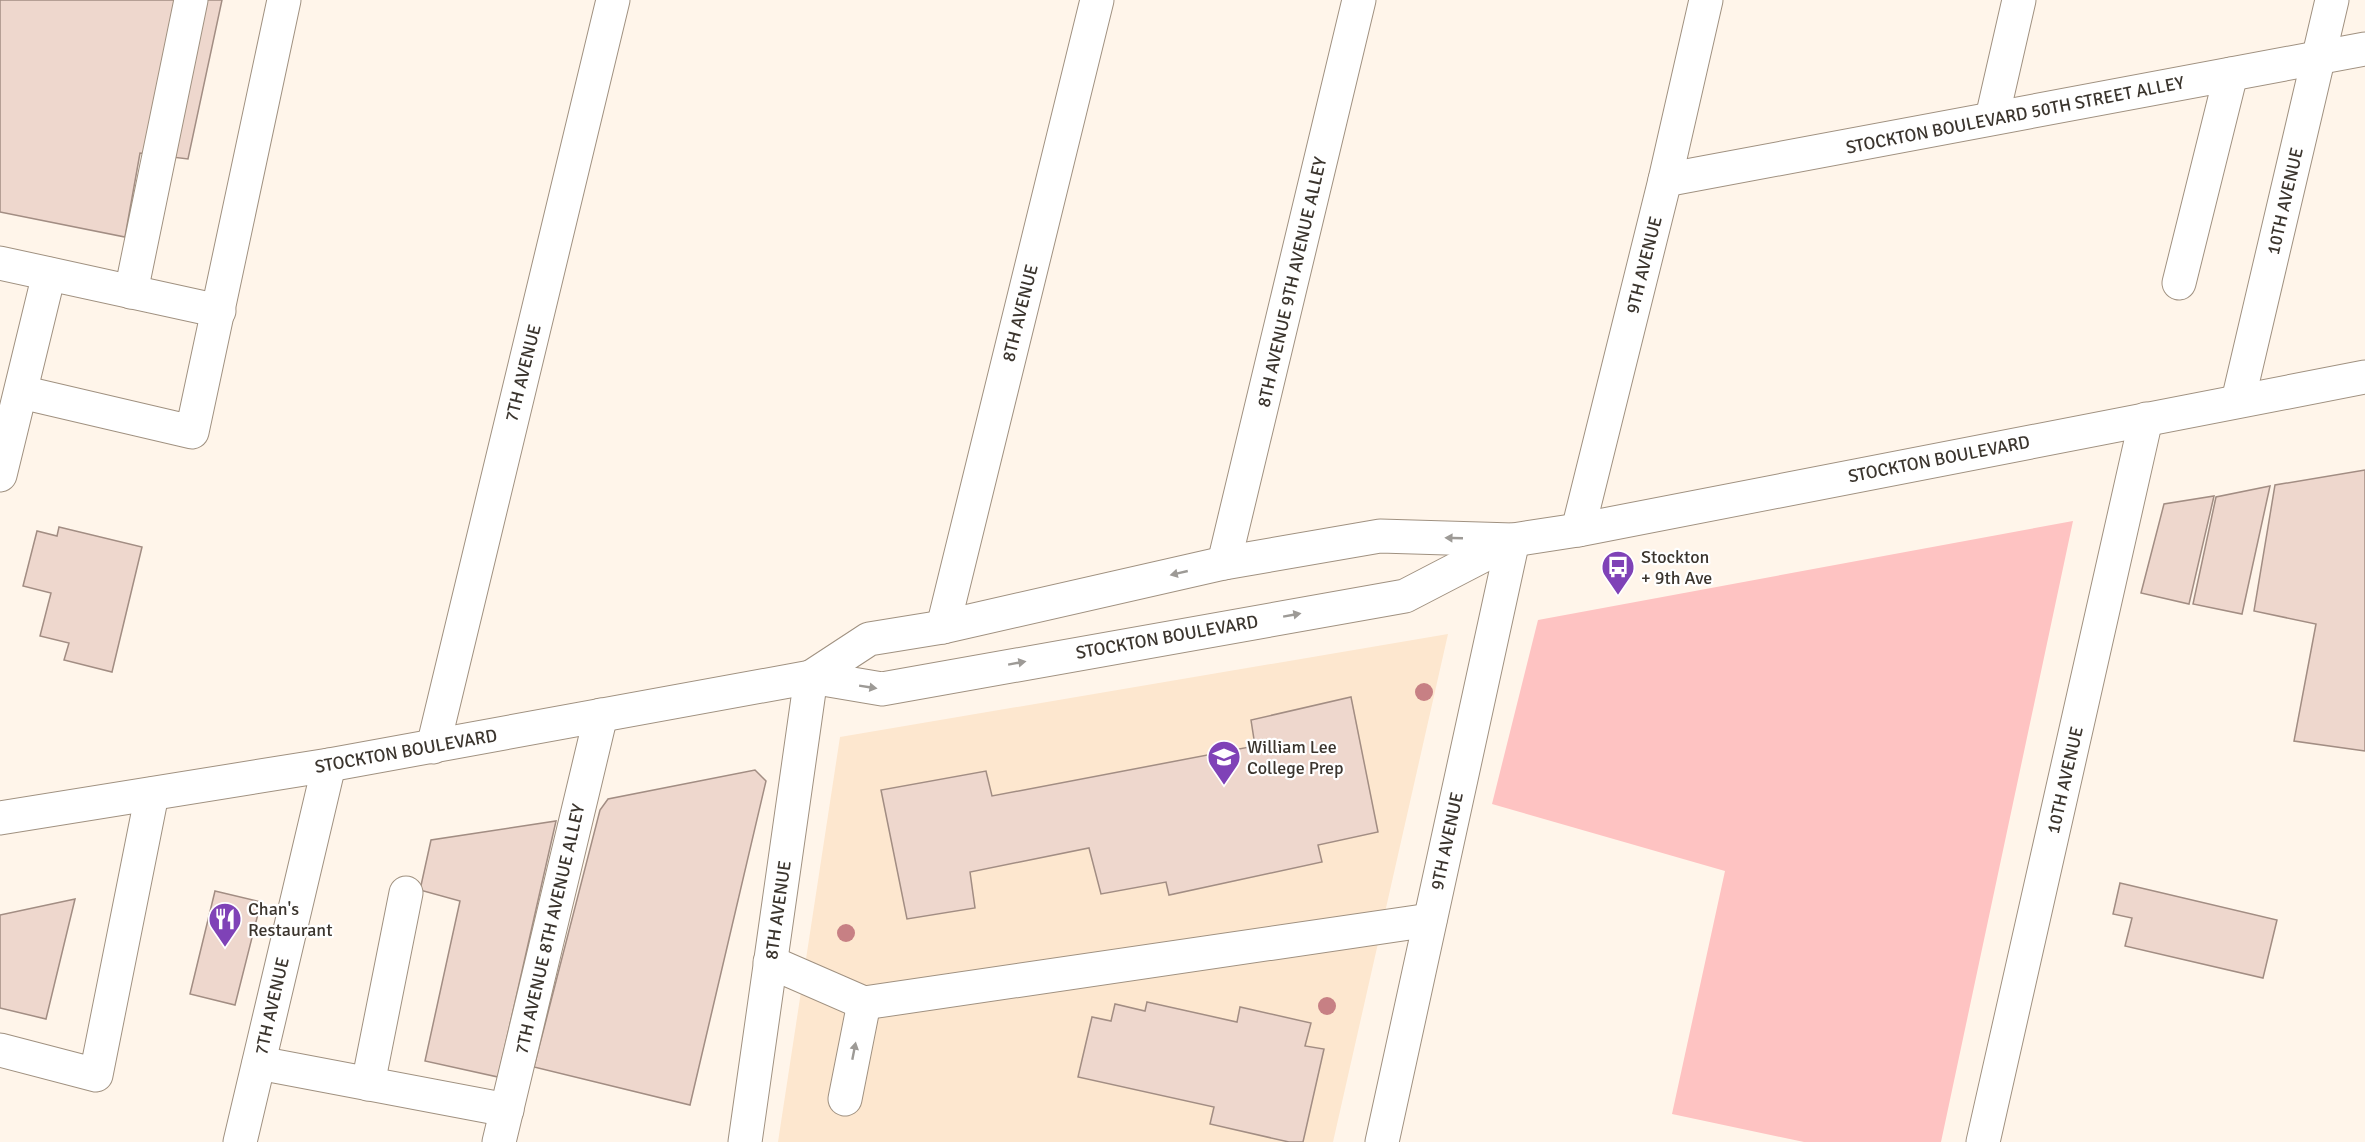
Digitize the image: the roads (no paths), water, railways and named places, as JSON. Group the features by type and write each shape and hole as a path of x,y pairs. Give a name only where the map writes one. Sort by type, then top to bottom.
{"street":[{"path":"130,292 192,0"},
{"path":"21,392 192,432 284,0"},
{"name":"7TH AVENUE","path":"433,747 613,0"},
{"name":"8TH AVENUE","path":"943,627 1097,0"},
{"name":"8TH AVENUE 9TH AVENUE ALLEY","path":"1224,563 1359,0"},
{"name":"9TH AVENUE","path":"1578,530 1665,180 1706,0"},
{"path":"1992,118 2019,0"},
{"name":"10TH AVENUE","path":"2238,401 2332,0"},
{"name":"STOCKTON BOULEVARD 50TH STREET ALLEY","path":"1665,180 2365,49"},
{"path":"2179,283 2231,74"},
{"path":"0,263 219,311"},
{"path":"1,472 49,274"},
{"name":"STOCKTON BOULEVARD","path":"811,677 869,639 943,627 1224,563 1380,536 1513,540 1578,530 2365,376"},
{"name":"10TH AVENUE","path":"1983,1142 2146,418"},
{"name":"STOCKTON BOULEVARD","path":"0,818 433,747 811,677 882,689 1405,596 1513,540"},
{"name":"9TH AVENUE","path":"1382,1142 1513,540"},
{"name":"8TH AVENUE","path":"745,1142 811,677"},
{"name":"7TH AVENUE 8TH AVENUE ALLEY","path":"499,1142 601,715"},
{"name":"7TH AVENUE","path":"240,1142 329,765"},
{"path":"0,1050 96,1075 152,794"},
{"path":"368,1084 406,893"},
{"path":"770,962 864,1003 1430,920"},
{"path":"845,1099 864,1003"},
{"path":"259,1063 507,1110"}],"place":[{"name":"Stockton + 9th Ave","path":"1618,596"},
{"name":"William Lee College Prep","path":"1224,786"},
{"name":"Chan's Restaurant","path":"225,948"}]}
